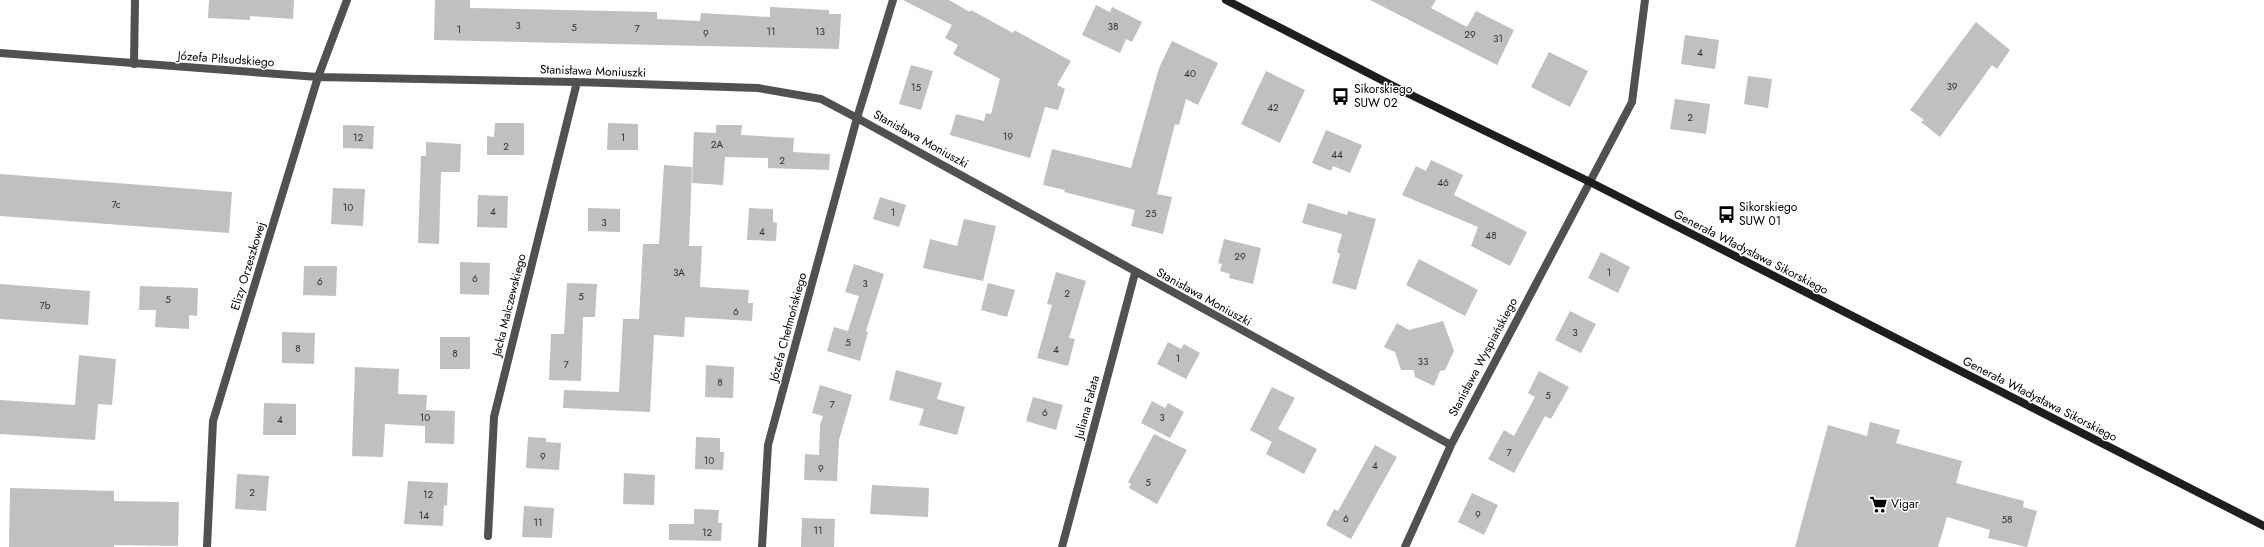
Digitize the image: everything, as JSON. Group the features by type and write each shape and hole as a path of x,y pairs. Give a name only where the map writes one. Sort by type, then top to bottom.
{"street":[{"path":"134,0 134,64"},
{"name":"Elizy Orzeszkowej","path":"207,547 214,420 318,77 348,0"},
{"name":"Józefa Chełmońskiego","path":"762,547 768,445 857,118 893,0"},
{"name":"Stanisława Wyspiańskiego","path":"1405,547 1451,445 1632,102 1645,0"},
{"name":"Generała Władysława Sikorskiego","path":"1232,1 1382,81 1590,182 2264,526"},
{"name":"Józefa Piłsudskiego","path":"0,53 318,77"},
{"name":"Stanisława Moniuszki","path":"318,77 577,82 758,88 821,99 1135,273 1451,445"},
{"name":"Jacka Malczewskiego","path":"488,536 494,417 577,82"},
{"name":"Juliana Fałata","path":"1062,547 1135,273"}],"building":[{"path":"209,0 294,0 293,19 250,16 250,20 208,18"},
{"path":"435,0 470,0 470,8 657,12 657,19 700,21 701,13 770,17 770,7 829,10 829,14 841,14 839,49 434,40"},
{"path":"903,0 949,0 1013,33 1014,30 1071,61 1057,85 1065,89 1058,110 1045,107 1030,158 950,135 956,114 984,121 986,113 991,114 1000,79 953,54 958,45 945,38 952,25"},
{"path":"1370,0 1436,0 1431,8 1467,27 1476,11 1514,30 1497,65"},
{"path":"1096,5 1110,12 1112,7 1142,22 1132,42 1126,39 1120,53 1082,35"},
{"path":"1976,22 2010,50 1997,69 1992,65 1940,137 1921,122 1924,120 1910,110"},
{"path":"1685,35 1719,40 1715,69 1681,64"},
{"path":"1172,41 1218,63 1198,105 1186,99 1179,125 1175,124 1157,194 1172,197 1163,234 1131,226 1135,210 1064,192 1065,190 1043,185 1052,149 1131,168 1159,68"},
{"path":"1549,52 1588,71 1570,107 1531,87"},
{"path":"911,65 933,71 921,110 899,104"},
{"path":"1266,71 1305,90 1280,143 1241,124"},
{"path":"1748,76 1772,79 1768,108 1744,104"},
{"path":"1675,99 1710,104 1706,134 1670,129"},
{"path":"495,123 524,123 524,155 487,155 487,136 494,137"},
{"path":"608,123 638,124 638,150 607,150"},
{"path":"343,125 374,126 373,149 343,148"},
{"path":"716,125 742,125 741,135 794,138 793,152 830,154 829,170 768,168 768,158 725,157 723,185 692,183 694,132 716,133"},
{"path":"1326,130 1362,145 1350,173 1333,166 1331,171 1312,163"},
{"path":"426,142 461,144 460,172 441,172 439,244 418,243 421,156 426,156"},
{"path":"1431,160 1463,175 1454,195 1527,232 1510,266 1471,246 1478,227 1402,195 1416,166 1426,171"},
{"path":"664,165 692,167 689,246 702,246 700,287 749,290 748,303 753,303 752,321 685,317 684,337 654,335 650,412 563,408 564,390 619,392 623,319 639,319 643,244 659,244"},
{"path":"0,174 232,192 229,233 0,216"},
{"path":"333,188 365,189 363,226 331,224"},
{"path":"478,195 508,196 507,228 477,227"},
{"path":"880,197 906,205 899,227 873,219"},
{"path":"1308,203 1347,215 1348,211 1376,219 1356,290 1332,283 1340,254 1337,252 1342,234 1302,223"},
{"path":"588,208 620,209 620,232 588,231"},
{"path":"749,208 773,209 773,222 777,223 776,241 747,240"},
{"path":"964,219 996,226 983,281 923,268 930,239 957,246"},
{"path":"1224,239 1261,248 1253,284 1229,278 1230,274 1220,271 1222,264 1218,263"},
{"path":"1601,252 1630,267 1618,293 1588,278"},
{"path":"1419,259 1478,290 1465,316 1406,285"},
{"path":"460,262 490,263 489,295 460,294"},
{"path":"854,264 884,274 866,331 868,332 860,361 827,351 834,327 848,331 859,296 845,292"},
{"path":"304,266 337,266 336,296 303,295"},
{"path":"1056,272 1086,281 1069,338 1075,339 1068,366 1037,358 1052,305 1047,304"},
{"path":"567,283 597,284 595,317 583,317 581,381 549,380 551,334 564,334"},
{"path":"988,283 1015,290 1007,317 981,310"},
{"path":"0,284 90,291 88,325 0,319"},
{"path":"140,286 198,288 197,316 189,315 189,329 155,327 156,310 139,310"},
{"path":"1570,311 1596,324 1581,353 1555,340"},
{"path":"1443,321 1454,351 1445,370 1440,371 1434,386 1415,377 1414,370 1401,370 1395,352 1384,347 1397,323 1409,330"},
{"path":"282,332 315,333 314,364 282,363"},
{"path":"440,337 470,337 470,369 440,369"},
{"path":"1168,342 1181,349 1184,344 1200,353 1186,379 1157,364"},
{"path":"79,355 116,359 112,405 98,404 95,440 0,434 0,400 75,405"},
{"path":"706,365 734,367 733,398 705,397"},
{"path":"355,367 399,369 398,394 427,395 426,410 455,411 454,444 425,443 425,426 385,424 383,457 352,456"},
{"path":"896,370 942,383 937,399 965,407 957,435 919,425 924,409 889,400"},
{"path":"1539,371 1569,387 1551,419 1545,416 1514,473 1488,459 1504,430 1514,436 1535,397 1528,393"},
{"path":"820,385 852,395 839,440 837,481 804,480 805,454 819,455 820,425 823,416 812,413"},
{"path":"1272,387 1295,398 1278,429 1317,449 1304,474 1266,454 1272,442 1250,430"},
{"path":"1033,397 1063,405 1056,430 1026,421"},
{"path":"1152,401 1165,408 1168,403 1184,412 1170,438 1141,423"},
{"path":"264,403 296,404 296,435 263,435"},
{"name":"Vigar","path":"1870,422 1900,430 1896,443 1962,461 1956,483 2024,501 2023,507 2037,511 2027,547 1988,538 1990,530 1947,517 1938,547 1795,547 1828,425 1867,436"},
{"path":"1154,434 1187,450 1157,504 1129,488 1131,484 1128,482"},
{"path":"528,437 546,438 546,442 561,443 559,470 526,468"},
{"path":"696,437 720,438 720,452 724,452 723,470 695,469"},
{"path":"1375,445 1397,457 1351,539 1326,525 1334,509 1338,511"},
{"path":"624,473 655,475 654,505 623,504"},
{"path":"237,474 269,476 266,511 235,509"},
{"path":"408,481 448,483 447,506 444,505 443,526 404,524"},
{"path":"872,485 929,488 928,517 870,514"},
{"path":"10,488 114,491 114,501 179,502 178,546 114,545 114,547 9,547"},
{"path":"1472,493 1498,505 1484,535 1458,522"},
{"path":"524,506 554,508 552,538 522,537"},
{"path":"694,509 719,510 718,523 722,523 721,541 669,540 669,524 694,524"},
{"path":"802,518 835,519 834,547 801,547"}],"place":[{"name":"Sikorskiego SUW 02","path":"1341,96"},
{"name":"Sikorskiego SUW 01","path":"1726,214"},
{"name":"Vigar","path":"1878,504"}]}
